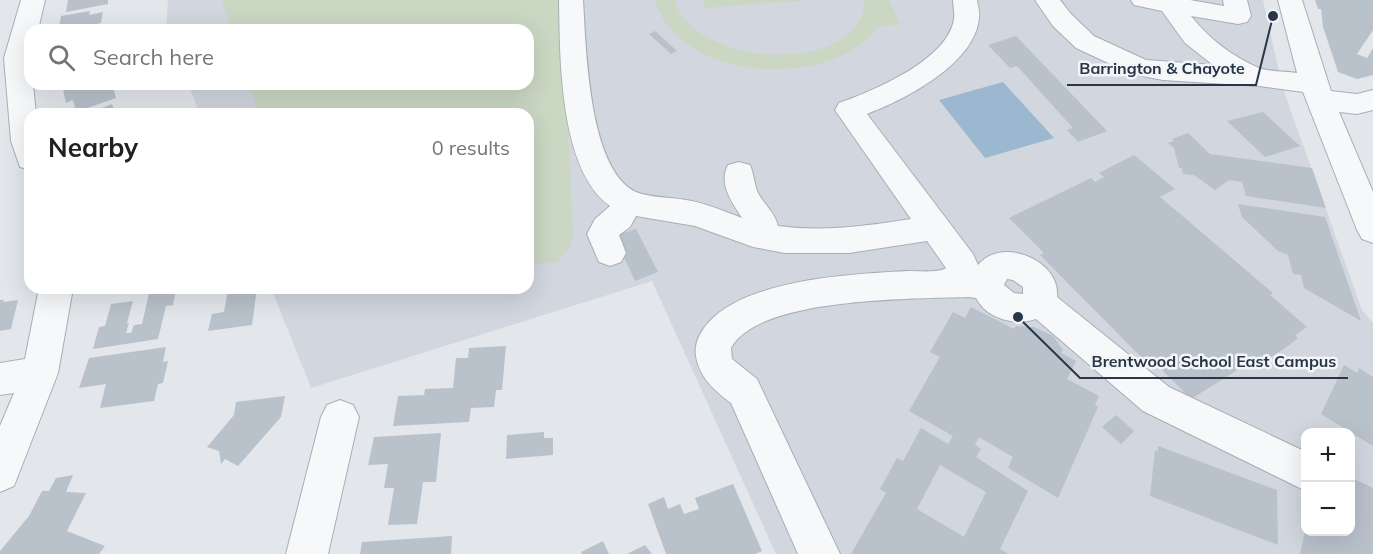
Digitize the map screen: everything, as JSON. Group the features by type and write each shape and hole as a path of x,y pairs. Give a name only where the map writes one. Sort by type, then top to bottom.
{"street":[{"path":"26,24 33,0"},
{"path":"571,0 578,104 588,144 604,183 614,193 629,202 648,208 686,212 762,237 836,241 871,239 934,227"},
{"path":"965,0 968,14 966,27 947,54 913,80 871,103 849,110 978,284"},
{"path":"1047,0 1085,42 1141,68 1259,77 1315,85"},
{"path":"1143,0 1238,15 1235,0"},
{"path":"1290,0 1315,85 1373,230"},
{"path":"1171,5 1177,16 1208,49 1232,66 1259,77"},
{"path":"1074,32 1130,44 1218,57 1315,85 1357,104 1373,100"},
{"path":"18,148 17,58 24,33"},
{"path":"739,173 742,193 762,223 762,237"},
{"path":"610,253 603,234 606,228 619,218 629,202"},
{"path":"819,554 744,391 730,382 713,361 713,346 717,336 729,324 757,308 789,298 852,288 978,284 997,267 1014,266 1031,273 1037,280 1041,288 1039,302 1156,399 1301,470"},
{"path":"0,473 40,373 55,294"},
{"path":"0,380 40,373"},
{"path":"307,554 340,417"}],"shaded area":[{"path":"168,0 1263,0 1283,89 1362,310 1373,323 1373,554 776,554 652,281 311,388 273,294 534,294 534,108 198,108 190,90 534,90 534,24 166,24"}],"green space":[{"path":"222,0 562,0 573,235 569,249 557,262 534,264 534,108 257,108 251,90 534,90 534,24 230,24"},
{"path":"655,0 674,0 689,24 714,41 745,51 778,55 810,52 838,41 857,24 865,0 889,0 900,24 879,26 857,47 827,61 794,68 758,68 724,62 693,48 669,28"},
{"path":"703,0 811,0 705,8"}],"water":[{"path":"1003,82 1054,138 985,158 939,100"}],"building":[{"path":"68,0 108,0 108,4 66,12"},
{"path":"1315,0 1373,0 1373,30 1357,54 1367,58 1373,48 1373,75 1357,79 1338,72 1323,27 1321,9 1318,9"},
{"path":"90,11 89,15 103,12 101,23 96,24 60,24 61,16"},
{"path":"655,31 677,51 671,54 649,34"},
{"path":"1016,36 1107,131 1078,142 1067,130 1073,128 1017,66 1010,68 988,45"},
{"path":"63,90 114,90 116,98 87,108 75,108 73,100 66,103"},
{"path":"112,104 113,108 102,108"},
{"path":"1263,112 1300,146 1265,157 1227,121"},
{"path":"1188,133 1210,154 1312,168 1326,208 1246,196 1242,182 1229,180 1215,190 1194,175 1183,174 1182,168 1179,168 1174,148 1168,143"},
{"path":"1134,155 1175,189 1160,197 1273,293 1270,295 1307,327 1295,335 1298,338 1288,346 1260,364 1255,359 1191,399 1156,364 1151,367 1040,255 1044,253 1009,218 1091,178 1095,182 1104,177 1099,173"},
{"path":"1238,204 1325,217 1361,321 1304,288 1301,275 1293,274 1288,255 1278,251 1242,217"},
{"path":"636,229 658,272 635,281 614,236"},
{"path":"149,294 175,294 173,305 166,306 158,339 93,349 99,327 105,326 111,304 133,301 126,333 131,333 134,325 142,324"},
{"path":"227,294 256,294 252,325 208,331 212,314 224,312"},
{"path":"0,300 4,300 3,302 18,300 11,329 0,331"},
{"path":"971,307 1014,329 1016,326 1034,327 1053,336 1063,350 1061,353 1076,361 1067,379 1099,396 1095,405 1098,407 1058,498 1008,468 1013,457 979,437 975,445 981,449 976,457 1028,491 1000,549 1008,554 851,554 886,493 880,489 897,458 903,461 921,428 948,444 953,436 909,411 940,357 930,352 953,312 965,318","holes":["940,465 986,492 964,537 917,509"]},
{"path":"506,346 502,390 496,390 494,407 471,408 469,422 393,426 398,396 424,395 425,389 453,388 456,358 468,358 469,348"},
{"path":"166,347 163,362 168,361 163,383 158,384 154,401 100,408 106,384 79,388 89,358"},
{"path":"1344,365 1357,373 1359,368 1373,377 1373,446 1355,435 1355,428 1344,428 1321,414"},
{"path":"285,396 281,417 238,466 225,459 221,464 219,451 207,447 234,415 236,402"},
{"path":"1116,415 1134,431 1121,444 1102,427"},
{"path":"544,432 544,438 553,438 553,455 506,459 507,435"},
{"path":"441,433 436,482 423,482 417,524 388,525 394,488 384,488 388,464 368,465 374,437"},
{"path":"1158,446 1277,490 1278,545 1150,496 1155,450 1158,451"},
{"path":"73,475 66,492 86,493 67,531 105,546 99,554 0,554 0,551 29,516 42,491 49,491 56,478"},
{"path":"1355,479 1373,488 1373,554 1300,554 1304,536 1355,536"},
{"path":"733,484 762,551 755,554 666,554 648,504 664,497 668,509 680,504 684,514 699,509 695,498"},
{"path":"452,536 451,554 360,554 362,542"},
{"path":"603,541 609,554 582,554 581,552"},
{"path":"645,545 652,554 627,554"}],"place":[{"name":"Barrington & Chayote","path":"1273,16"},
{"name":"Brentwood School East Campus","path":"1018,317"}]}
